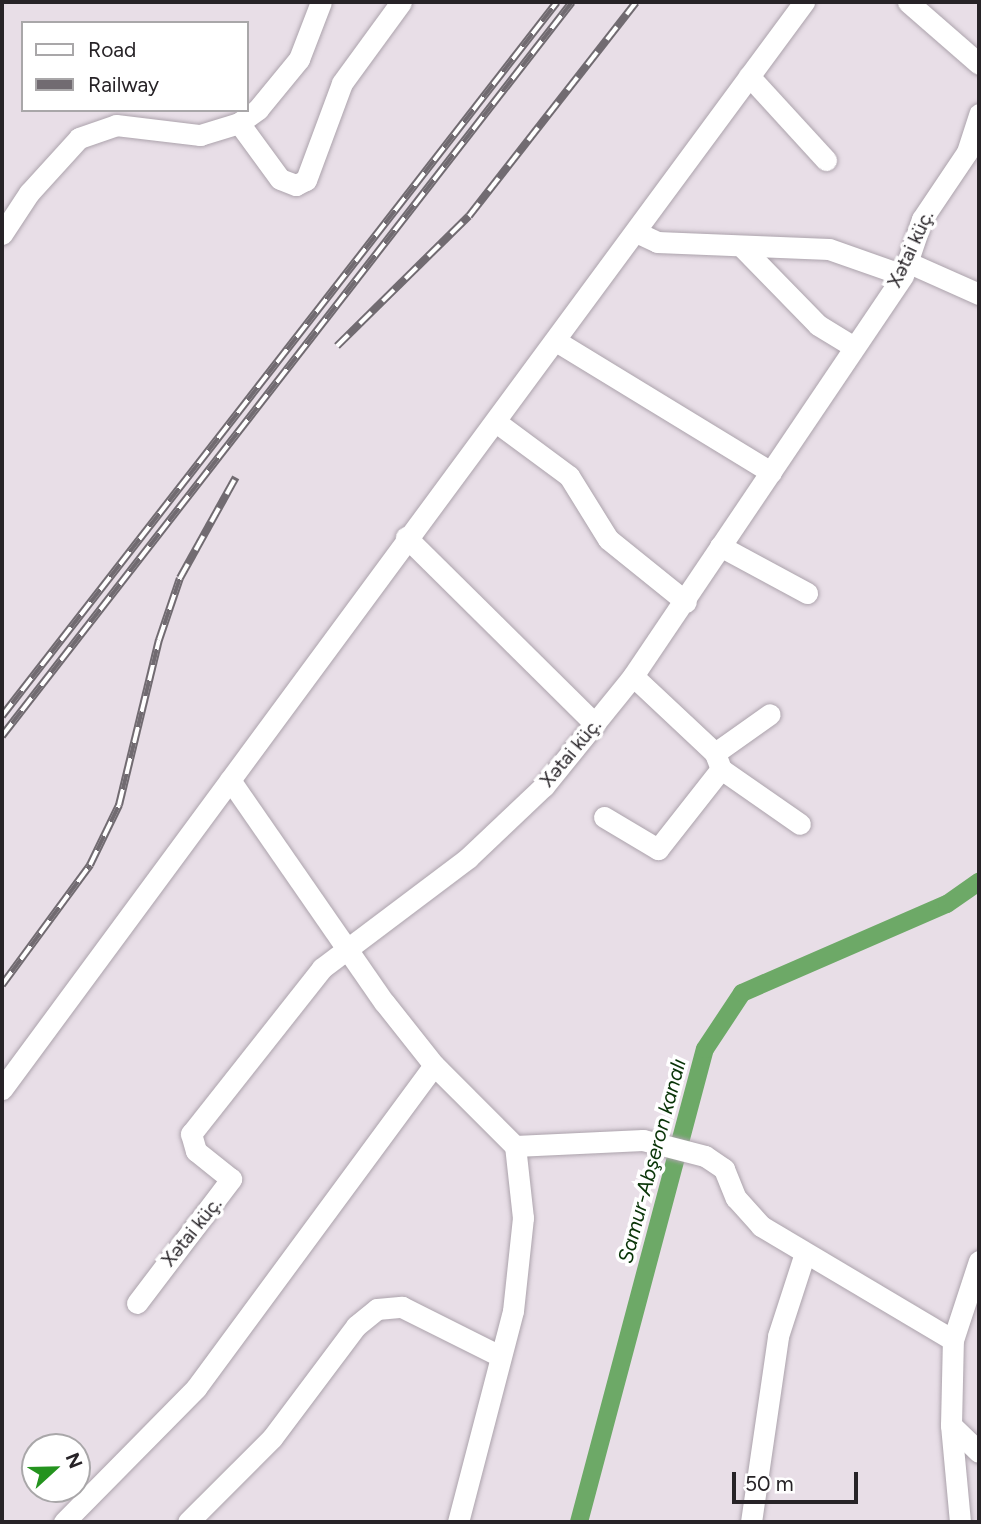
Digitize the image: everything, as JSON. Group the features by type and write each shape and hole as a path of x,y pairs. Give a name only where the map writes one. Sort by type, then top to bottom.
{"street":[{"path":"2,234 29,193 79,138 116,125 200,135 239,123 258,110 299,59 321,2"},
{"path":"239,123 280,179 296,185 306,180 342,83 401,2"},
{"path":"2,1090 406,537 496,422 804,2"},
{"path":"908,2 979,64"},
{"path":"749,76 826,160"},
{"name":"Xətai küç.","path":"137,1303 231,1179 195,1151 191,1134 267,1030 344,947 468,858 544,786 633,676 686,602 720,546 905,269 922,219 967,152 979,114"},
{"path":"636,232 657,242 829,249 905,269 979,295"},
{"path":"741,246 818,325 854,347"},
{"path":"556,341 771,472"},
{"path":"496,422 569,476 608,539 686,602"},
{"path":"406,537 595,724"},
{"path":"720,546 807,593"},
{"path":"633,676 718,761 800,824"},
{"path":"604,817 658,849 718,761 770,714"},
{"path":"230,780 344,947 434,1065 514,1146 523,1217 513,1311 498,1355 458,1522"},
{"path":"64,1522 196,1388 434,1065"},
{"path":"514,1146 643,1140 705,1156 724,1170 736,1198 761,1226 953,1340"},
{"path":"751,1522 778,1336 805,1253"},
{"path":"960,1522 951,1425 953,1340 975,1285 979,1261"},
{"path":"188,1522 272,1438 356,1326 377,1310 402,1307 498,1355"},
{"path":"951,1425 979,1452"}],"waterway":[{"name":"Samur-Abşeron kanalı","path":"579,1522 705,1049 742,993 947,904 979,882"}],"railway":[{"path":"2,716 557,2"},
{"path":"2,736 572,2"},
{"path":"337,346 469,216 636,2"},
{"path":"2,985 90,865 119,805 159,640 180,578 236,477"}]}
